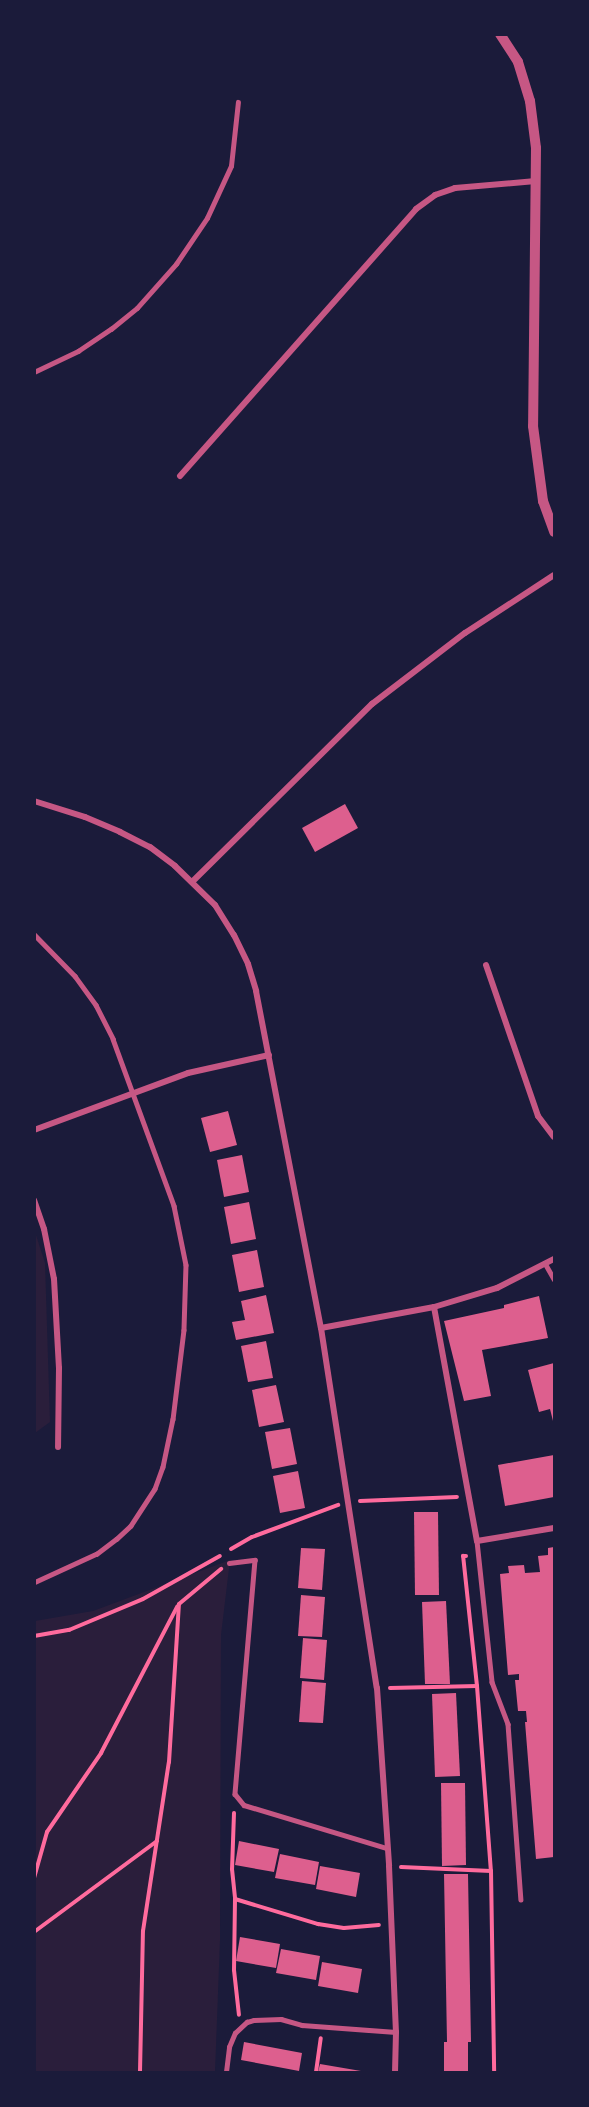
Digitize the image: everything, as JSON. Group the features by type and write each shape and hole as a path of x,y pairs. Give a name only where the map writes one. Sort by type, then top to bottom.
{"street":[{"path":"500,34 518,62 530,101 537,148 533,426 543,501 555,532"},
{"path":"180,476 416,209 435,195 456,188 537,181"},
{"path":"193,881 372,704 465,633 555,575"},
{"path":"34,801 85,817 150,847 193,881 215,905 234,935 248,964 321,1328 378,1688 386,1848 389,1866 396,2032 395,2073"},
{"path":"486,965 538,1116 555,1137"},
{"path":"34,1130 188,1073 268,1055"},
{"path":"34,1200 44,1229 54,1279 59,1368 58,1447"},
{"path":"321,1328 434,1307 496,1288 546,1265 555,1258"},
{"path":"434,1307 477,1540 555,1528"}],"lane":[{"path":"34,372 78,351 111,329 137,308 176,264 207,218 231,166 238,102"},
{"path":"34,934 57,955 96,1005 113,1039 174,1206 186,1265 184,1330 168,1447 155,1489 124,1533 97,1554 34,1583"},
{"path":"546,1265 555,1279"},
{"path":"477,1540 493,1690 508,1724 521,1900"},
{"path":"229,1563 255,1560 235,1794 244,1805 386,1848"},
{"path":"226,2073 229,2047 240,2028 247,2022 266,2018 322,2026 396,2032"}],"path":[{"path":"34,1636 69,1630 142,1599 252,1537 347,1501 468,1496"},
{"path":"478,1554 463,1556 477,1686 491,1871 494,2073"},
{"path":"34,1878 47,1832 101,1753 179,1604 229,1563"},
{"path":"140,2073 143,1931 169,1762 179,1604"},
{"path":"378,1688 477,1686"},
{"path":"235,1794 232,1869 235,1899 234,1970 240,2028"},
{"path":"34,1932 157,1841"},
{"path":"389,1866 491,1871"},
{"path":"235,1899 336,1927 391,1923"},
{"path":"316,2073 322,2026"}],"shaded area":[{"path":"35,1232 45,1263 50,1422 35,1433"},
{"path":"230,1560 221,1635 220,1940 215,2072 35,2072 35,1621 93,1611"}],"building":[{"path":"345,804 358,828 315,852 302,828"},
{"path":"228,1111 237,1145 210,1152 201,1118"},
{"path":"242,1155 249,1192 224,1197 217,1160"},
{"path":"249,1202 256,1239 231,1244 224,1207"},
{"path":"257,1250 264,1287 239,1292 232,1255"},
{"path":"266,1295 274,1333 236,1340 232,1322 245,1320 241,1301"},
{"path":"539,1296 548,1338 482,1350 491,1396 464,1401 444,1321 504,1308 504,1305"},
{"path":"266,1341 273,1378 248,1382 241,1346"},
{"path":"554,1363 554,1425 550,1409 539,1412 528,1370"},
{"path":"276,1385 284,1422 259,1427 252,1390"},
{"path":"290,1428 297,1464 272,1469 265,1432"},
{"path":"554,1455 554,1497 505,1506 498,1465"},
{"path":"298,1471 305,1508 280,1513 273,1476"},
{"path":"414,1512 438,1512 439,1595 415,1595"},
{"path":"554,1547 554,1857 536,1859 526,1711 518,1711 515,1680 519,1680 519,1674 508,1675 500,1574 509,1573 508,1566 524,1565 525,1573 540,1572 538,1556 548,1555 548,1548"},
{"path":"301,1548 325,1549 322,1590 298,1588"},
{"path":"301,1595 325,1597 322,1637 298,1636"},
{"path":"446,1601 450,1684 425,1684 422,1602"},
{"path":"303,1638 327,1640 324,1680 300,1678"},
{"path":"302,1681 326,1683 323,1723 299,1722"},
{"path":"456,1693 460,1776 435,1777 432,1694"},
{"path":"441,1783 465,1783 466,1865 442,1866"},
{"path":"239,1841 279,1849 274,1872 235,1865"},
{"path":"280,1854 319,1862 315,1885 275,1878"},
{"path":"320,1866 360,1873 356,1897 316,1889"},
{"path":"444,1874 468,1874 471,2042 468,2042 468,2072 444,2072 444,2042 447,2042"},
{"path":"240,1937 280,1944 276,1968 236,1961"},
{"path":"281,1949 320,1956 316,1980 276,1973"},
{"path":"322,1962 362,1969 358,1993 318,1986"},
{"path":"244,2042 302,2053 299,2071 241,2060"},
{"path":"320,2064 361,2071 361,2072 318,2072"}]}
